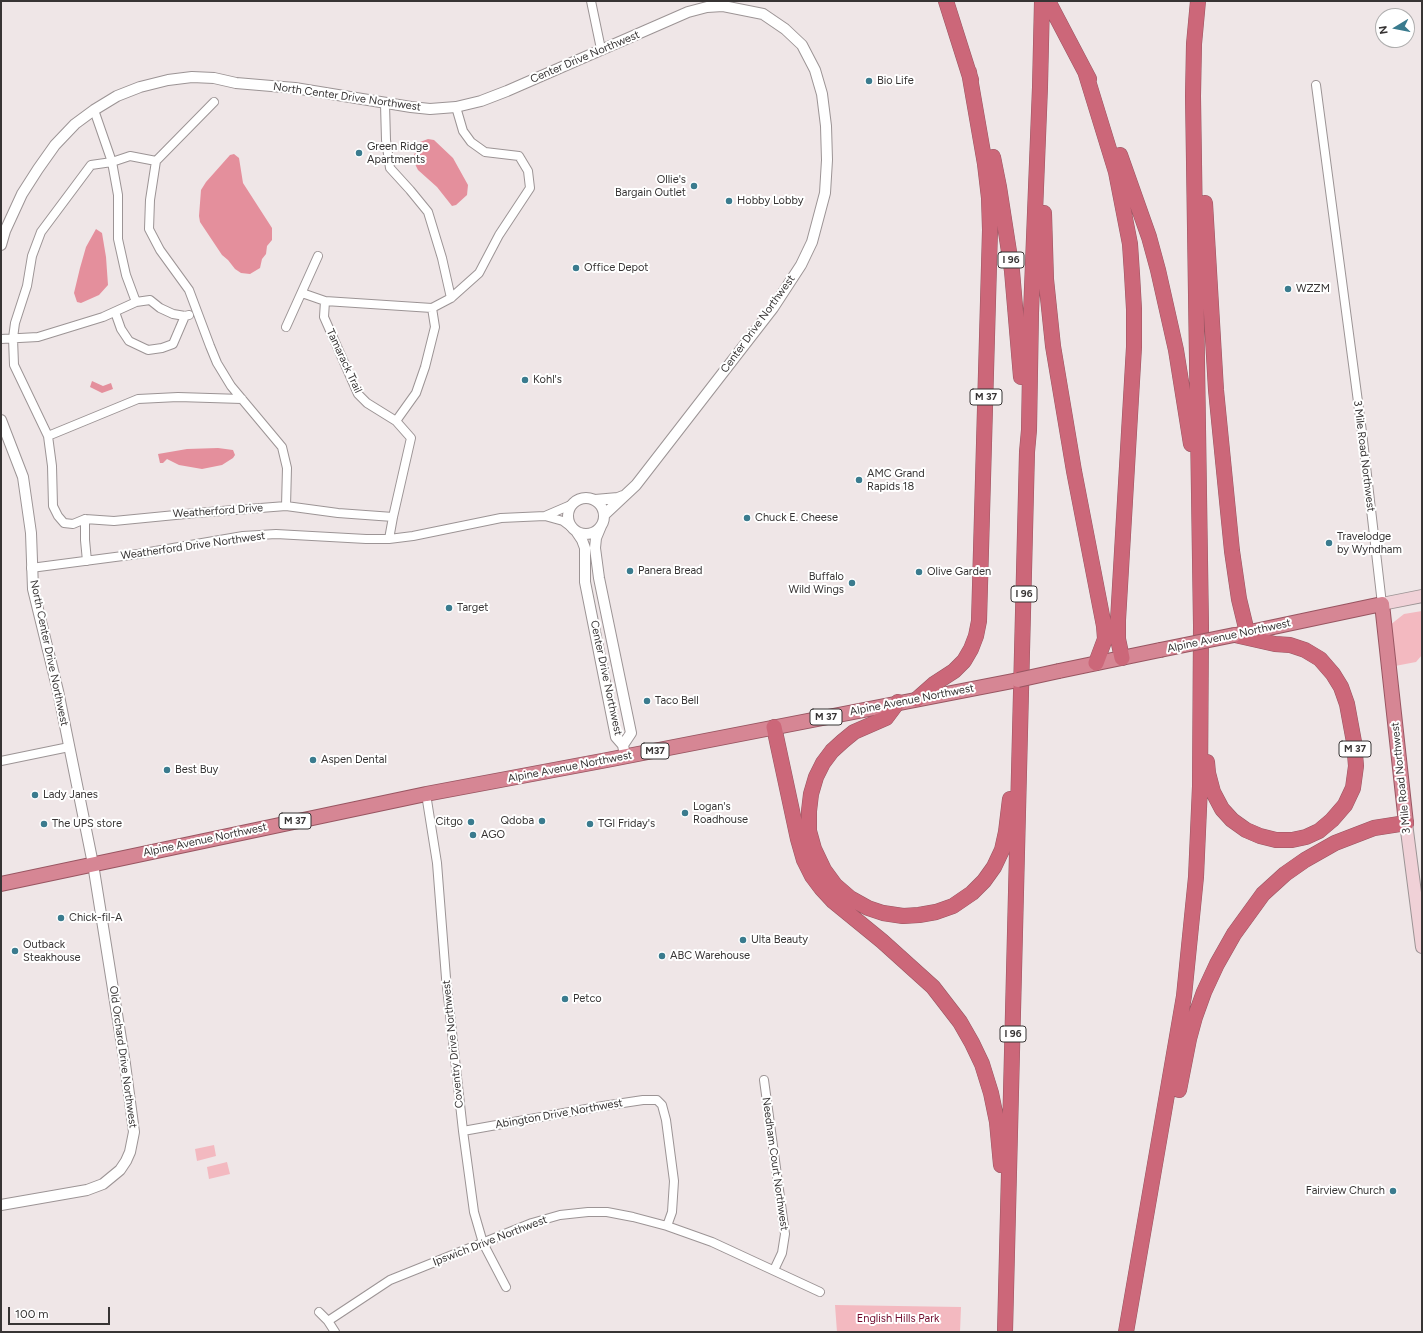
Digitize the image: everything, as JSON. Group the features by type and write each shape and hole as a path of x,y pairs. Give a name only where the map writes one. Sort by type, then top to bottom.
{"highway":[{"name":"I 96","path":"946,1 990,144 999,186 1008,237 1017,322 1027,452 1005,1332"},
{"path":"1126,1332 1181,1018 1191,940 1196,877 1200,716 1200,626 1193,96 1194,44 1198,1"},
{"path":"1044,5 1085,71 1112,132 1149,237 1176,350 1199,500"},
{"path":"1027,452 1029,430 1031,305 1044,5"},
{"path":"1194,44 1200,90 1211,332 1232,551 1239,599 1241,634"},
{"path":"1085,71 1116,172 1130,244 1133,281 1134,347 1118,620 1118,639 1122,658"},
{"name":"M 37","path":"917,698 934,684 954,671 964,661 971,650 979,621 990,230 989,198 985,164 969,72"},
{"path":"1038,143 1042,166 1045,258 1053,346 1074,472 1104,626 1105,639 1096,663"},
{"name":"Alpine Avenue Northwest","path":"1,884 624,751 684,745 774,728 917,698 982,687 1382,604"},
{"name":"3 Mile Road Northwest","path":"1382,604 1406,823"},
{"name":"M 37","path":"1200,716 1206,748 1208,773 1213,792 1222,810 1232,820 1246,830 1260,836 1276,840 1292,840 1319,831 1332,820 1345,805 1353,788 1356,766 1354,742 1347,704 1341,687 1333,674 1320,659 1305,650 1290,645 1275,644 1241,634"},
{"path":"1096,663 1113,651 1118,639"},
{"path":"898,702 886,718 854,732 832,751 823,763 816,777 811,794 809,811 809,831 814,849 824,870 831,880 850,898 868,908 883,913 903,916 936,912 953,906 972,893 984,881 994,867 1002,850 1005,838 1014,759 1020,735"},
{"path":"774,728 798,839 804,860 812,876 833,901 882,941 933,987 960,1022 982,1064 994,1101 999,1132 1001,1164 1001,1218 1006,1300"},
{"path":"1146,1220 1159,1182 1195,1017 1210,978 1234,934 1263,894 1285,874 1305,860 1335,843 1357,834 1374,828 1406,823"}],"main road":[{"name":"Alpine Avenue Northwest","path":"1382,604 1422,596"},
{"name":"3 Mile Road Northwest","path":"1406,823 1420,909 1422,947"}],"street":[{"path":"591,1 600,49"},
{"name":"Center Drive Northwest","path":"507,91 600,49 688,12 707,7 723,6 763,14 786,28 802,45 815,70 822,94 826,126 827,160 825,193 812,242 801,265 773,308 636,485 604,515"},
{"name":"North Center Drive Northwest","path":"1,245 5,230 22,194 56,145 75,124 94,110 117,96 140,87 168,80 192,77 214,78 236,83 295,88 385,104 430,109 481,101 507,91"},
{"name":"3 Mile Road Northwest","path":"1316,85 1360,420 1382,604"},
{"path":"214,102 156,161 150,200 149,229 160,250 189,290 196,312 217,363 231,386 282,447 287,468 286,506"},
{"path":"385,104 386,140 390,168 428,212 442,258 451,298"},
{"path":"302,293 325,301 432,308 451,298 478,273 530,188 528,171 519,156 486,152 471,142 463,131 456,106"},
{"path":"94,110 112,162 118,195 118,240 126,275 136,302"},
{"name":"Weatherford Drive","path":"156,161 130,156 112,162 91,164 41,232 32,256 27,286 15,322 13,338 14,365 48,436 52,466 53,506 58,516 64,522 73,524 85,519 114,521 286,506 338,513 393,517"},
{"path":"286,327 318,256"},
{"path":"1,339 38,337 103,317 136,302 150,300 160,308 185,316 196,312"},
{"name":"Tamarack Trail","path":"325,301 324,317 358,394 367,403 396,421 412,438 389,539"},
{"path":"396,421 416,393 425,367 435,327 432,308"},
{"path":"115,312 121,329 129,341 148,350 162,348 173,344 185,316"},
{"path":"48,436 138,399 178,396 242,399"},
{"name":"North Center Drive Northwest","path":"1,420 23,477 31,533 33,589 58,691 93,864"},
{"path":"595,500 600,504 604,515 602,526 598,531 587,535 574,529 569,521 568,515 573,504 583,498 595,500 625,496"},
{"name":"Weatherford Drive Northwest","path":"545,516 573,504"},
{"name":"Weatherford Drive Northwest","path":"32,568 138,554 244,536 271,534 389,539 413,536 501,518 545,516 563,521 574,529"},
{"path":"85,519 85,540 88,561"},
{"name":"Center Drive Northwest","path":"602,526 596,538 595,548 599,578 630,733 624,751"},
{"name":"Center Drive Northwest","path":"574,529 582,540 585,548 585,582 616,737 624,751"},
{"path":"1,761 69,747"},
{"name":"Coventry Drive Northwest","path":"426,794 437,863 446,978 463,1131 474,1212 483,1243 506,1287"},
{"name":"Old Orchard Drive Northwest","path":"1,1205 19,1203 97,1187 120,1170 130,1152 134,1132 132,1112 93,864"},
{"name":"Needham Court Northwest","path":"764,1080 785,1234 782,1252 774,1270"},
{"name":"Abington Drive Northwest","path":"463,1131 603,1106 643,1100 657,1100 662,1105 666,1120 674,1181 672,1212 667,1226"},
{"name":"Ipswich Drive Northwest","path":"328,1321 390,1280 532,1223 560,1215 588,1212 607,1212 667,1226 712,1242 820,1292"},
{"path":"319,1312 328,1321 335,1332"}],"green space":[{"path":"1422,611 1422,655 1416,662 1395,666 1390,625 1404,614"},
{"path":"214,1145 216,1156 197,1161 195,1149"},
{"path":"227,1162 230,1174 209,1179 207,1167"},
{"name":"English Hills Park","path":"835,1305 961,1307 960,1332 837,1332"}],"shaded area":[{"path":"428,139 434,140 453,158 468,185 467,195 456,205 452,206 437,187 418,170 415,164 414,155 420,142"},
{"path":"234,154 239,158 243,183 272,228 272,240 267,246 266,254 262,259 260,268 250,274 241,273 235,269 222,255 200,222 199,216 201,190 206,182 230,155"},
{"path":"96,229 102,233 106,257 108,285 99,295 81,303 77,302 74,293 86,247"},
{"path":"92,381 103,386 111,383 113,389 102,393 90,387"},
{"path":"218,448 233,450 235,455 222,465 202,469 179,465 167,459 163,463 160,463 158,454 187,449"}],"place":[{"name":"Bio Life","path":"869,81"},
{"name":"Green Ridge Apartments","path":"359,153"},
{"name":"Ollie's Bargain Outlet","path":"694,186"},
{"name":"Hobby Lobby","path":"729,201"},
{"name":"Office Depot","path":"576,268"},
{"name":"WZZM","path":"1288,289"},
{"name":"Kohl's","path":"525,380"},
{"name":"AMC Grand Rapids 18","path":"859,480"},
{"name":"Chuck E. Cheese","path":"747,518"},
{"name":"Travelodge by Wyndham","path":"1329,543"},
{"name":"Panera Bread","path":"630,571"},
{"name":"Olive Garden","path":"919,572"},
{"name":"Buffalo Wild Wings","path":"852,583"},
{"name":"Target","path":"449,608"},
{"name":"Taco Bell","path":"647,701"},
{"name":"Aspen Dental","path":"313,760"},
{"name":"Best Buy","path":"167,770"},
{"name":"Lady Janes","path":"35,795"},
{"name":"Logan's Roadhouse","path":"685,813"},
{"name":"Qdoba","path":"542,821"},
{"name":"Citgo","path":"471,822"},
{"name":"The UPS store","path":"44,824"},
{"name":"TGI Friday's","path":"590,824"},
{"name":"AGO","path":"473,835"},
{"name":"Chick-fil-A","path":"61,918"},
{"name":"Ulta Beauty","path":"743,940"},
{"name":"Outback Steakhouse","path":"15,951"},
{"name":"ABC Warehouse","path":"662,956"},
{"name":"Petco","path":"565,999"},
{"name":"Fairview Church","path":"1393,1191"}]}
